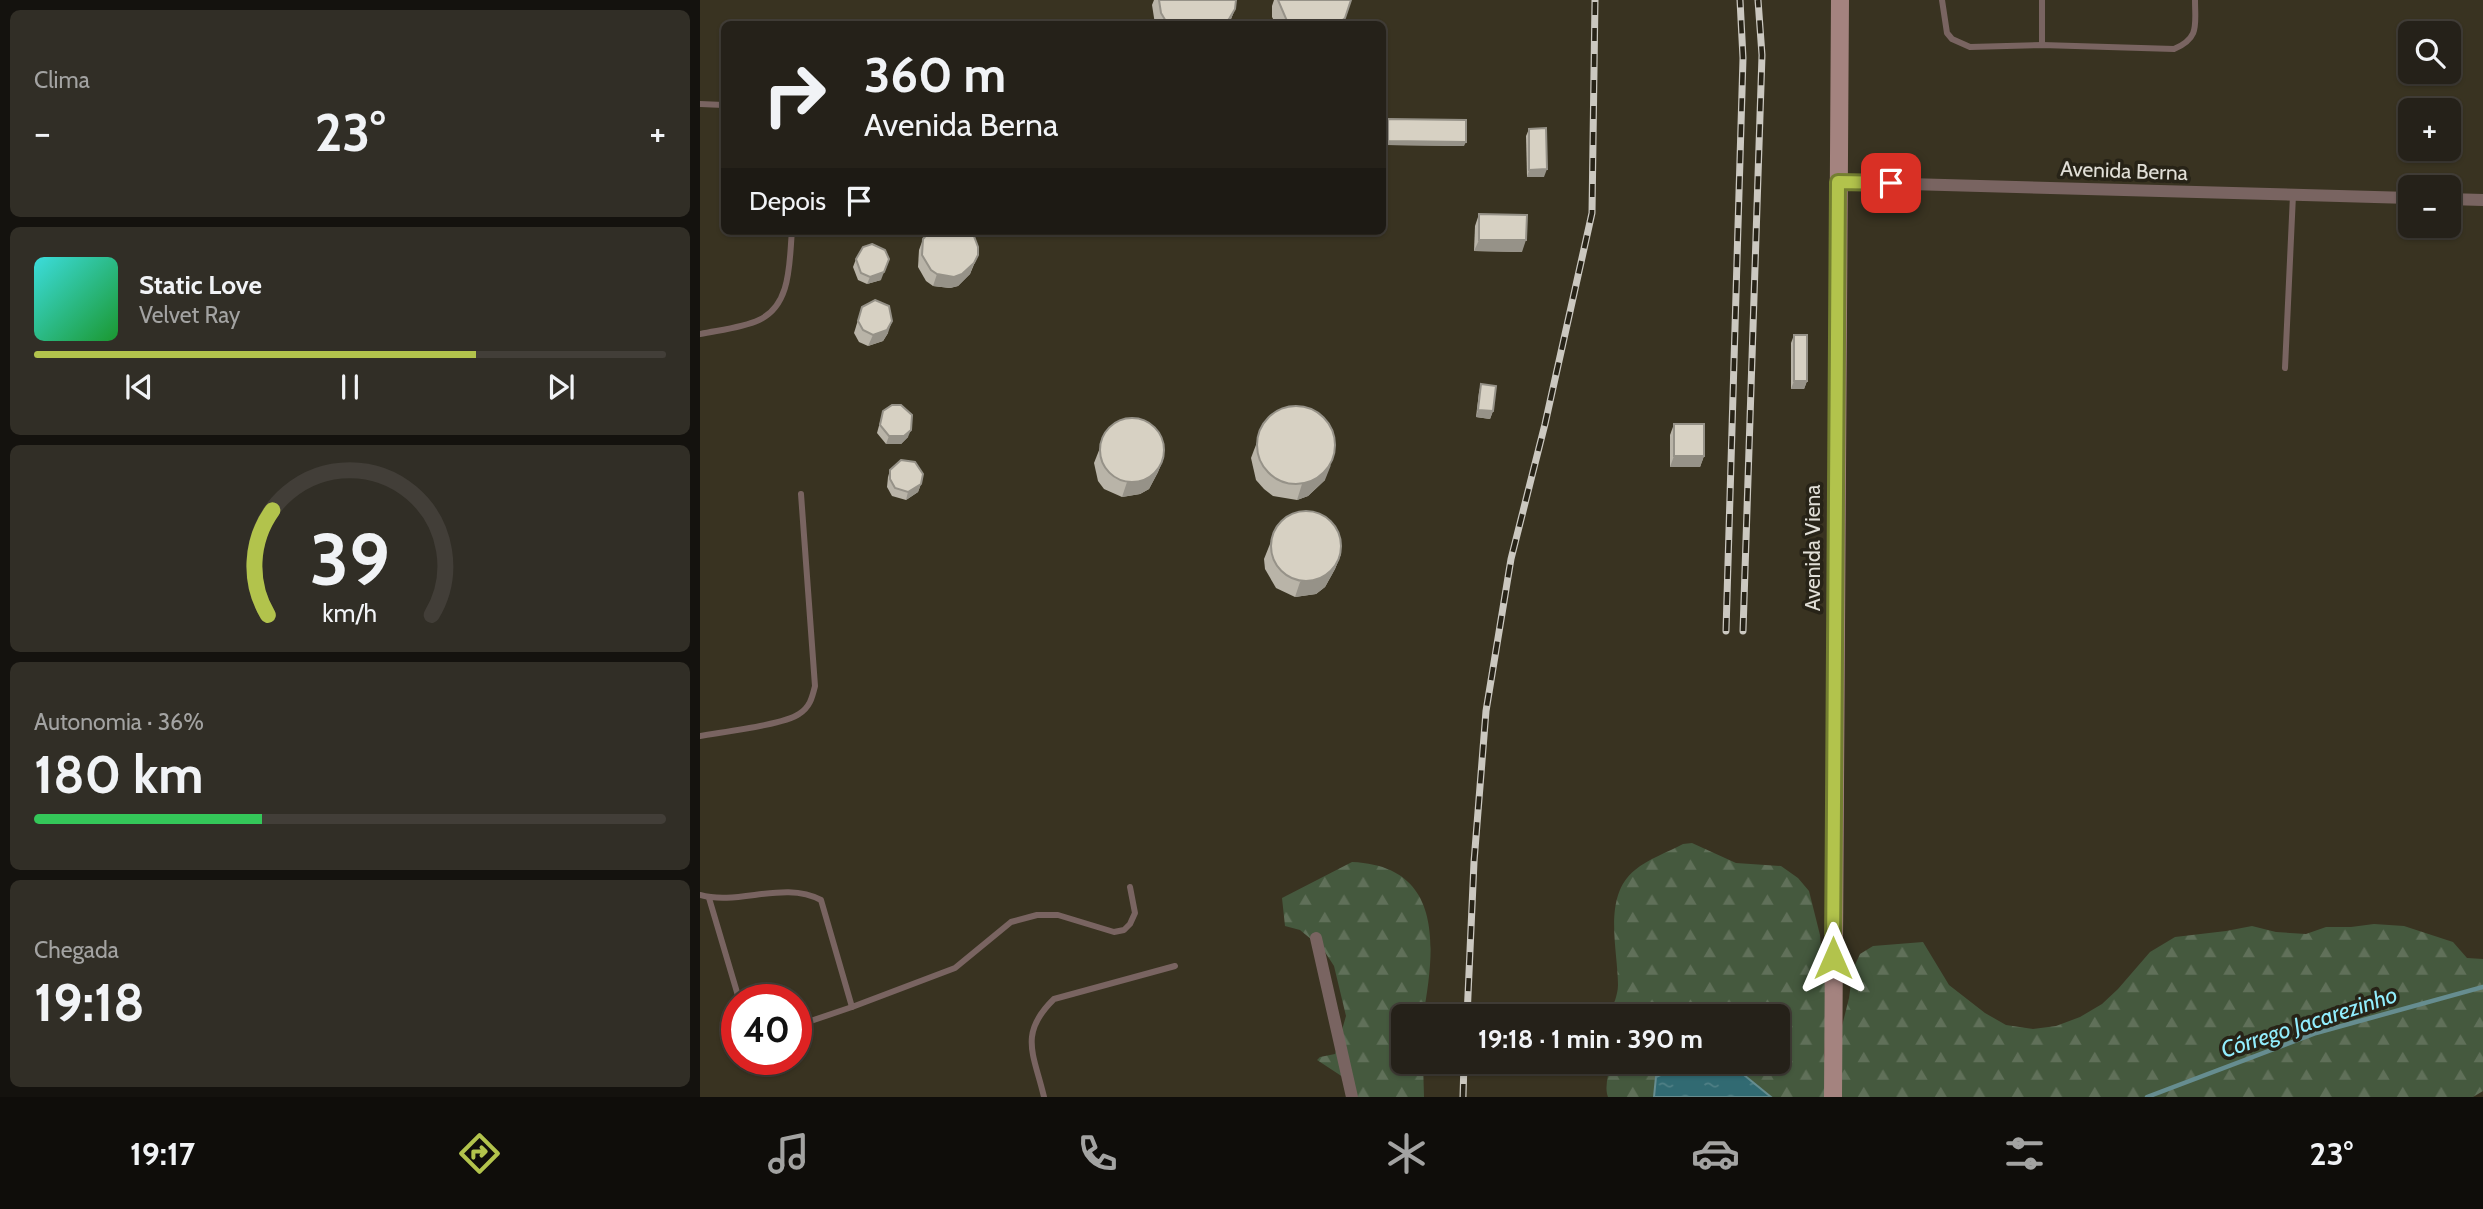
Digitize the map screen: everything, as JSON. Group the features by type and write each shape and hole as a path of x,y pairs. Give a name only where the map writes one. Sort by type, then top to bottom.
{"street":[{"name":"Avenida Viena","path":"1833,1097 1840,0"},
{"name":"Avenida Berna","path":"1838,182 2398,198"},
{"path":"2461,200 2483,200"},
{"path":"1316,938 1352,1097"}],"lane":[{"path":"1942,0 1947,33 1960,44 1970,47 2174,49 2190,40 2195,30 2195,0"},
{"path":"2042,0 2042,46"},
{"path":"700,104 721,105"},
{"path":"2285,368 2294,195"},
{"path":"700,334 760,320 777,307 785,289 792,235"},
{"path":"700,736 782,721 798,715 810,704 815,686 802,494"},
{"path":"812,1021 955,968 1012,922 1037,915 1058,915 1114,932 1124,930 1135,913 1130,887"},
{"path":"700,895 721,899 800,892 821,900 852,1007"},
{"path":"709,898 735,984"},
{"path":"1044,1097 1030,1035 1037,1017 1046,1006 1054,999 1175,966"}],"shaded area":[{"path":"700,0 2483,0 2483,1097 700,1097"}],"green space":[{"path":"1692,843 1736,863 1781,866 1798,878 1809,891 1820,935 1828,993 1824,1055 1828,1082 1849,998 1853,969 1860,954 1873,946 1923,942 1949,985 1985,1013 2006,1025 2033,1029 2056,1026 2080,1017 2102,1004 2150,952 2175,937 2252,926 2276,932 2306,934 2326,927 2374,924 2404,926 2453,942 2467,958 2483,959 2483,1091 2473,1097 1608,1097 1608,1074 1790,1074 1790,1004 1614,1004 1618,985 1614,924 1618,894 1625,881 1640,866 1683,844"},
{"path":"1352,862 1382,867 1404,878 1418,895 1427,916 1430,939 1427,991 1425,1004 1391,1004 1391,1074 1423,1074 1424,1097 1354,1097 1346,1079 1317,1060 1335,1054 1346,1016 1334,966 1323,949 1300,930 1285,926 1282,898"}],"water":[{"path":"1663,1074 1743,1074 1771,1097 1654,1097 1656,1077"}],"building":[{"path":"1159,0 1236,0 1235,9 1227,21 1166,21 1161,13"},
{"path":"1278,0 1351,0 1342,21 1287,21"},
{"path":"1388,119 1466,120 1466,142 1388,141"},
{"path":"1546,128 1547,169 1529,170 1529,129"},
{"path":"1479,214 1527,215 1526,240 1479,240"},
{"path":"926,235 974,235 978,255 962,274 954,277 937,274 931,270 922,255 923,239"},
{"path":"872,244 885,250 889,259 884,272 870,277 861,273 856,259 863,247"},
{"path":"875,300 889,306 892,321 887,330 873,335 863,330 858,321 862,307"},
{"path":"1794,335 1807,335 1807,381 1794,381"},
{"path":"1481,384 1496,386 1493,411 1478,410"},
{"path":"892,405 901,405 912,415 911,430 904,436 889,436 880,425 883,411"},
{"path":"1296,406 1311,409 1328,423 1335,445 1332,460 1318,477 1296,484 1281,481 1264,467 1257,445 1260,430 1274,413"},
{"path":"1132,418 1150,424 1158,432 1164,450 1158,468 1150,476 1132,482 1114,476 1106,468 1100,450 1106,432 1114,424"},
{"path":"1674,424 1704,424 1704,456 1674,456"},
{"path":"901,460 915,462 923,474 921,484 908,492 895,488 890,479 890,470"},
{"path":"1306,511 1331,521 1341,546 1331,571 1306,581 1281,571 1271,546 1281,521"}],"waterway":[{"name":"Córrego Jacarezinho","path":"2147,1097 2316,1033 2483,987"}],"railway":[{"path":"1468,1004 1474,862 1486,711 1511,559 1545,424 1592,213 1595,0"},
{"path":"1726,631 1743,58 1740,0"},
{"path":"1743,631 1762,55 1758,0"},
{"path":"1463,1097 1464,1074"}],"route":[{"path":"1833,958 1838,182 1891,183"}]}
